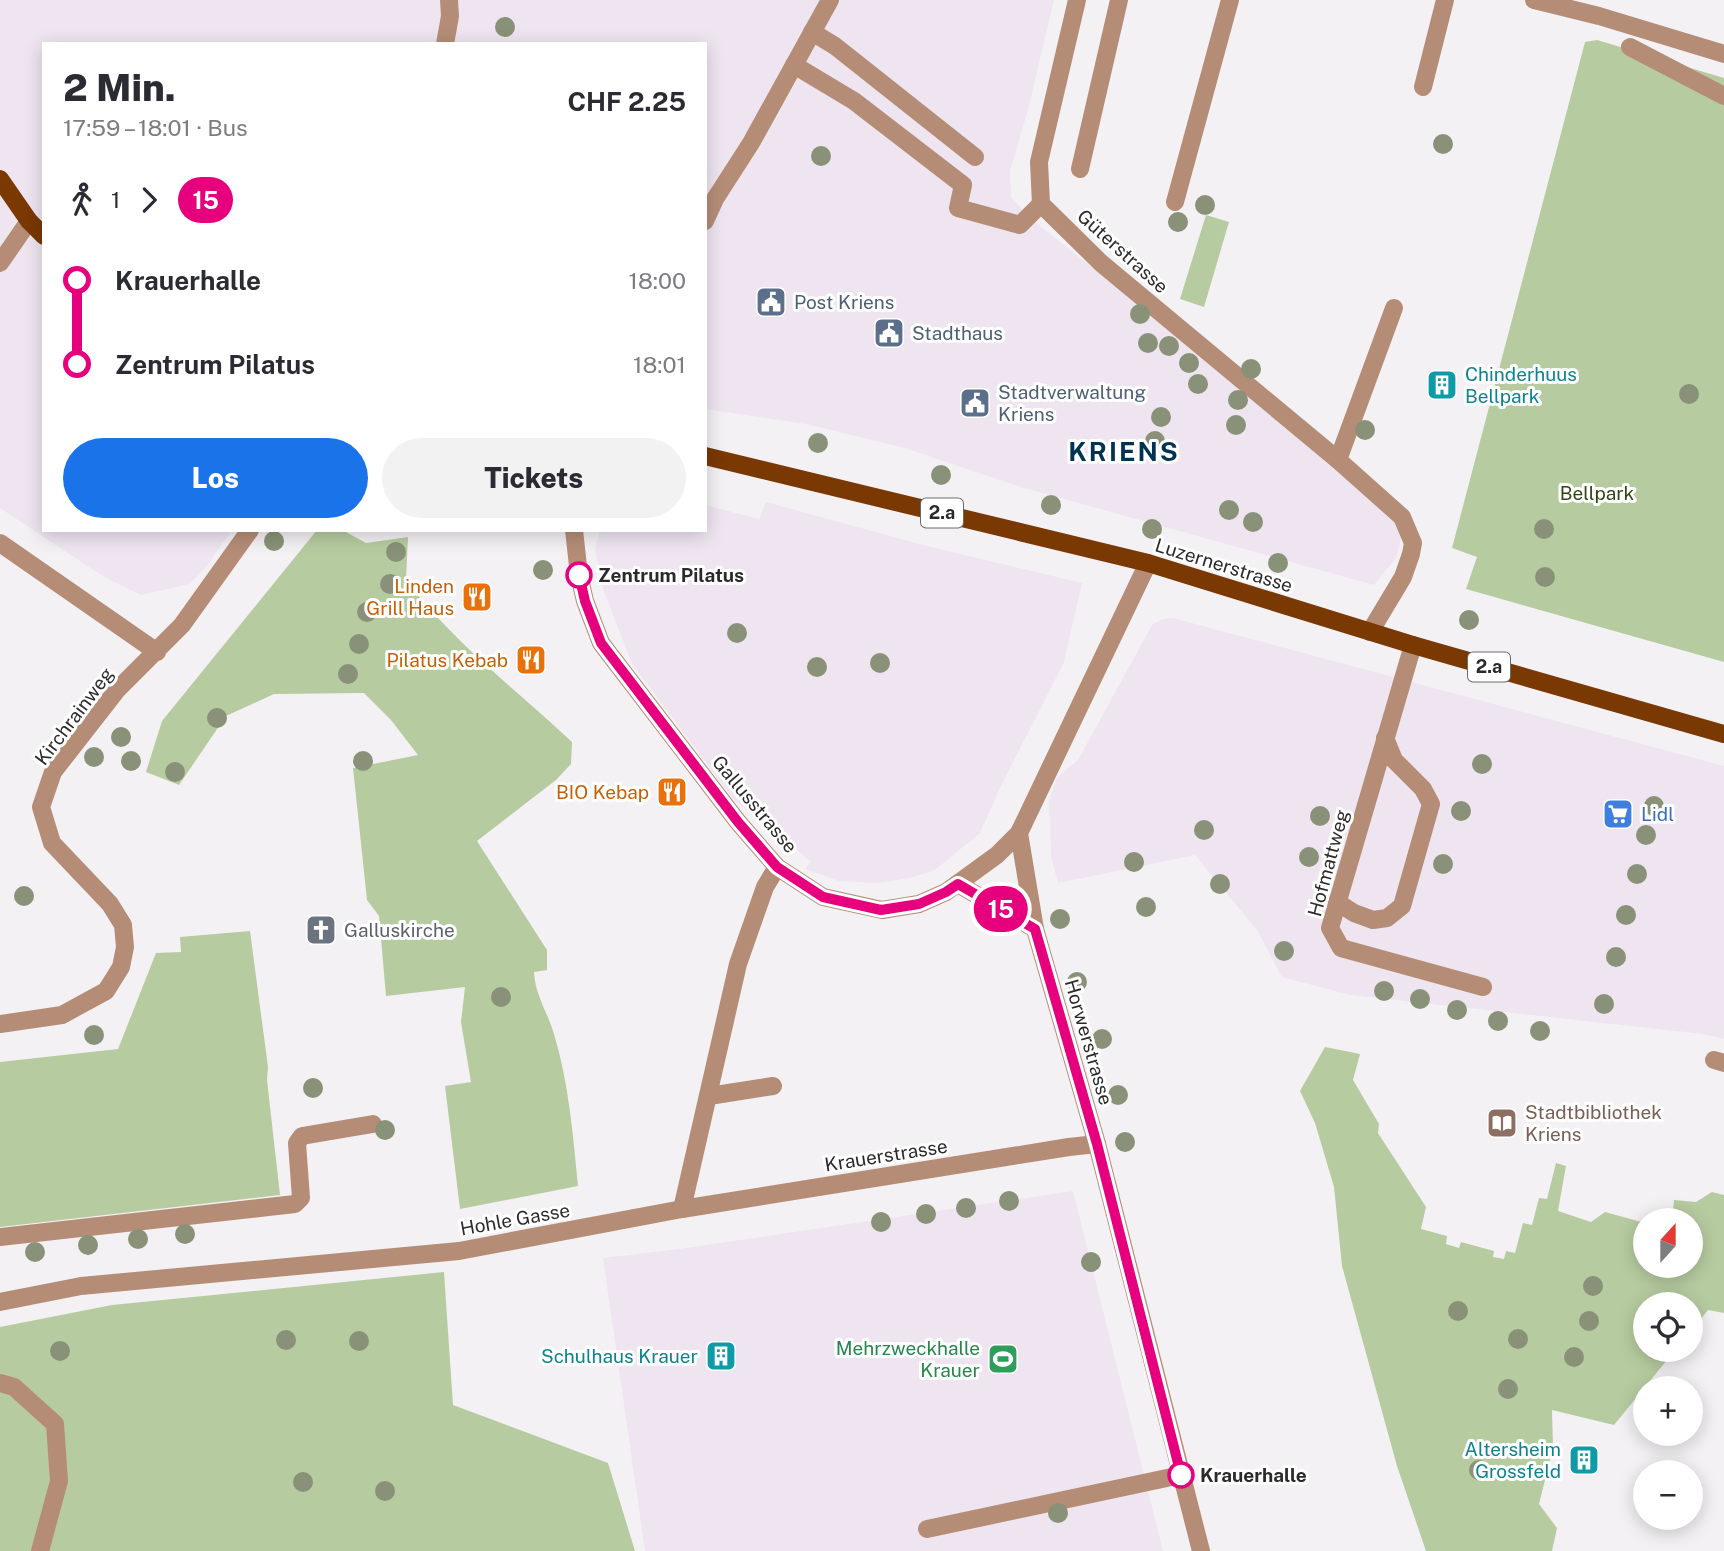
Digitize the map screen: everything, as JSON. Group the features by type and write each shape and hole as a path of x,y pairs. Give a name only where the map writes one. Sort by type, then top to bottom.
{"main road":[{"path":"0,179 29,221 42,234"},
{"name":"Luzernerstrasse","path":"707,456 1148,563 1413,645 1724,734"}],"street":[{"path":"445,42 450,16 449,0"},
{"path":"707,217 830,0"},
{"path":"794,65 854,101 962,185 958,208 1020,226 1041,204 1040,162 1077,0"},
{"path":"1080,169 1119,0"},
{"path":"1175,202 1230,0"},
{"path":"1423,88 1445,0"},
{"path":"1534,0 1601,8 1724,54"},
{"path":"812,32 835,46 975,157"},
{"path":"1630,47 1724,96"},
{"name":"Güterstrasse","path":"1041,204 1101,263 1338,460 1402,517 1413,543 1403,577 1370,632"},
{"path":"0,263 29,221"},
{"path":"1338,460 1394,308"},
{"name":"Kirchrainweg","path":"0,1024 62,1016 106,991 121,967 125,947 123,925 110,904 52,843 41,807 53,772 108,700 182,625 249,532"},
{"name":"Gallusstrasse","path":"574,532 585,601 601,643 738,822 777,867 823,897 881,910 919,904 946,892 997,855 1019,832"},
{"path":"0,543 157,652"},
{"path":"1019,832 1148,563"},
{"name":"Hofmattweg","path":"1413,645 1330,928 1341,948 1483,988"},
{"path":"1337,902 1354,913 1373,920 1387,918 1402,906 1431,804 1423,789 1394,760 1385,738"},
{"name":"Horwerstrasse","path":"1019,832 1035,929 1097,1144 1201,1551"},
{"path":"682,1209 738,964 765,887 777,867"},
{"path":"958,884 1035,929"},
{"path":"709,1096 774,1086"},
{"path":"0,1237 295,1204 301,1198 297,1143 302,1136 373,1124"},
{"name":"Krauerstrasse","path":"682,1209 1097,1144"},
{"name":"Hohle Gasse","path":"0,1302 81,1286 459,1251 682,1209"},
{"path":"0,1383 14,1387 55,1424 59,1481 40,1551"},
{"path":"927,1529 1181,1475"}],"shaded area":[{"path":"0,0 1054,0 1028,110 1010,171 1011,197 1029,217 1143,304 1377,504 1393,519 1402,535 1396,558 1374,585 1021,487 905,448 806,424 707,409 707,42 42,42 42,532 231,532 207,566 189,584 141,595 104,577 0,508"},
{"path":"766,502 923,545 1082,583 1064,662 980,833 935,870 910,878 878,883 839,881 805,869 811,862 783,838 768,815 759,820 734,800 632,664 603,589 595,549 599,532 707,532 707,506 759,519"},
{"path":"1173,618 1724,766 1724,1039 1703,1034 1350,995 1282,977 1257,930 1195,855 1058,883 1051,856 1049,801 1057,778 1078,760 1152,625 1162,619"},
{"path":"1073,1191 1163,1551 645,1551 603,1258"}],"green space":[{"name":"Bellpark","path":"1597,40 1724,78 1724,662 1466,589 1477,557 1452,548 1585,42"},
{"path":"1206,215 1229,222 1204,307 1180,299"},
{"path":"315,532 346,532 366,543 408,537 406,580 444,625 572,742 571,764 556,780 477,841 547,950 547,970 534,972 535,980 554,1034 563,1072 578,1186 460,1209 445,1086 471,1082 461,1022 465,987 386,996 379,916 367,900 353,768 418,755 391,720 364,693 274,694 226,716 179,785 146,772 162,721"},
{"path":"250,931 268,1067 267,1080 280,1195 0,1227 0,1062 118,1049 156,953 181,952 180,937"},
{"path":"1325,1047 1360,1054 1353,1080 1379,1124 1378,1133 1426,1207 1421,1229 1447,1236 1446,1244 1459,1248 1461,1242 1494,1251 1493,1257 1504,1259 1506,1251 1515,1253 1523,1223 1532,1225 1539,1198 1547,1199 1556,1163 1566,1166 1558,1211 1591,1222 1605,1212 1633,1220 1633,1278 1703,1278 1703,1208 1673,1208 1674,1200 1696,1202 1712,1192 1724,1195 1724,1313 1708,1310 1703,1316 1703,1292 1633,1292 1633,1362 1665,1362 1654,1376 1633,1376 1633,1402 1614,1425 1552,1410 1553,1448 1539,1504 1557,1528 1552,1551 1426,1551 1397,1466 1342,1266 1334,1187 1315,1123 1300,1091"},
{"path":"444,1272 453,1405 608,1463 635,1551 0,1551 0,1327 112,1305"}],"bus line":[{"name":"15","path":"579,575 585,601 601,643 738,822 777,867 823,897 881,910 919,904 958,884 1035,929 1097,1144 1181,1475"}],"place":[{"name":"Post Kriens","path":"771,302"},
{"name":"Stadthaus","path":"889,333"},
{"name":"Chinderhuus Bellpark","path":"1442,385"},
{"name":"Stadtverwaltung Kriens","path":"975,403"},
{"name":"Zentrum Pilatus","path":"579,575"},
{"name":"Linden Grill Haus","path":"477,597"},
{"name":"Pilatus Kebab","path":"531,660"},
{"name":"BIO Kebap","path":"672,792"},
{"name":"Lidl","path":"1618,814"},
{"name":"Galluskirche","path":"321,930"},
{"name":"Stadtbibliothek Kriens","path":"1502,1123"},
{"name":"Schulhaus Krauer","path":"721,1356"},
{"name":"Mehrzweckhalle Krauer","path":"1003,1359"},
{"name":"Altersheim Grossfeld","path":"1584,1460"},
{"name":"Krauerhalle","path":"1181,1475"}],"district":[{"name":"KRIENS","path":"1124,452"}]}
